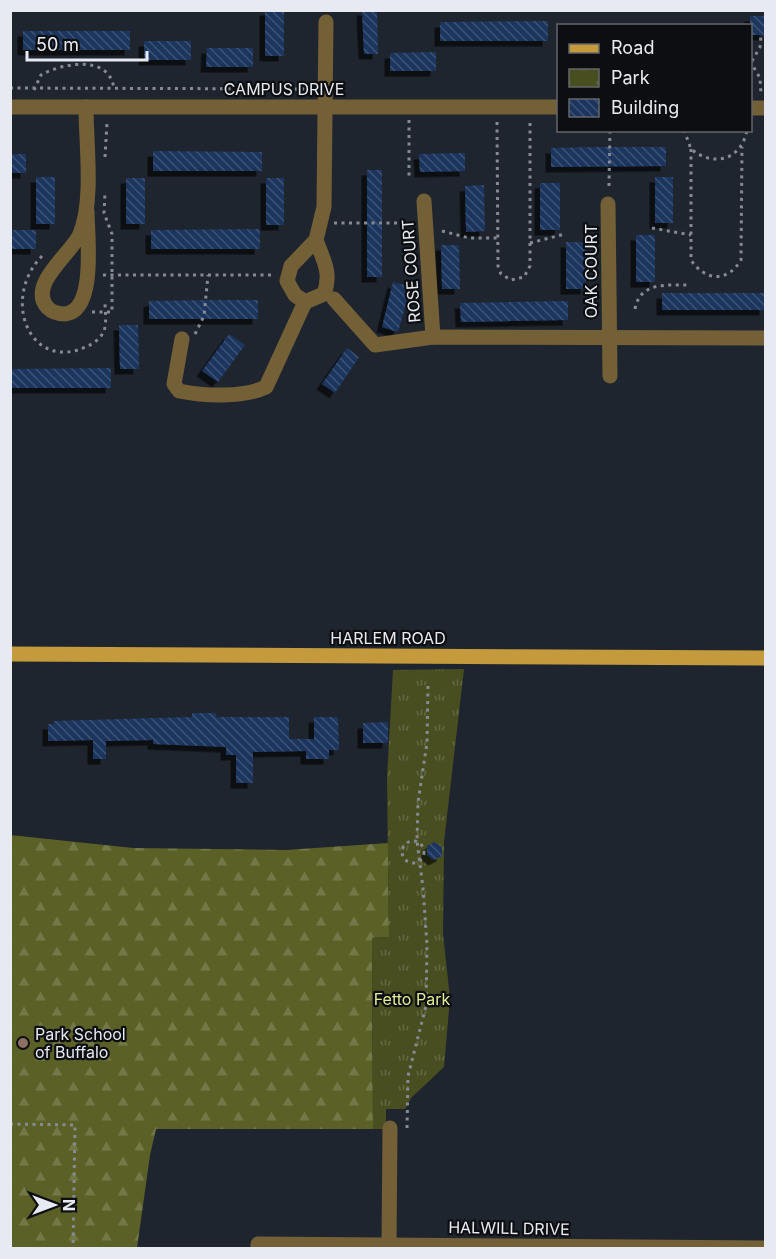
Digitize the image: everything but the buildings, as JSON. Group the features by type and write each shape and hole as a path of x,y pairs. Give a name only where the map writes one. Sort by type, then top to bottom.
{"main road":[{"name":"HARLEM ROAD","path":"10,654 765,658"}],"street":[{"path":"305,302 295,295 287,281 291,266 316,240 324,207 326,22"},
{"name":"CAMPUS DRIVE","path":"10,107 557,107"},
{"path":"86,107 87,211 86,292 80,308 73,312 55,313 47,307 43,298 44,286 51,272 80,237 87,211"},
{"name":"ROSE COURT","path":"424,201 433,338"},
{"name":"OAK COURT","path":"608,204 610,376"},
{"path":"188,337 174,384 179,391 254,393 266,387 305,302 324,294 329,280 328,269 316,240"},
{"path":"334,299 375,345 433,338 765,338"},
{"path":"389,1245 390,1128"},
{"name":"HALWILL DRIVE","path":"258,1248 258,1244 765,1248"}],"path":[{"path":"752,59 760,47 761,35"},
{"path":"34,94 34,88 41,75 70,63 102,70 110,76 114,91"},
{"path":"752,63 760,78 763,101"},
{"path":"10,88 114,91 313,89"},
{"path":"409,118 409,177"},
{"path":"497,118 498,266 501,274 511,280 524,277 528,273 530,118"},
{"path":"105,168 105,123 116,123"},
{"path":"609,186 610,132"},
{"path":"685,132 691,149 691,260 704,274 713,278 723,277 737,267 743,248 742,147 746,132"},
{"path":"691,149 702,158 720,160 742,147"},
{"path":"92,312 112,312 112,234 104,213 105,190"},
{"path":"332,223 405,223"},
{"path":"652,228 691,235"},
{"path":"442,231 469,238 498,238"},
{"path":"530,243 565,234"},
{"path":"103,275 274,275"},
{"path":"188,337 204,316 208,275"},
{"path":"635,309 641,293 647,289 658,285 688,285"},
{"path":"407,1128 408,1077 426,1006 427,945 417,841 418,802 427,743 429,685"},
{"path":"417,841 406,843 402,854 409,862 419,862"},
{"path":"10,1124 75,1125 73,1248"}],"green space":[{"name":"Fetto Park","path":"464,669 444,842 443,934 450,998 444,1067 411,1098 405,1109 386,1109 386,1129 373,1129 372,938 389,937 387,778 393,670"},
{"path":"10,835 133,848 286,850 388,843 389,937 372,938 373,1129 156,1129 150,1155 137,1248 11,1248"}],"place":[{"name":"Park School of Buffalo","path":"23,1043"}]}
